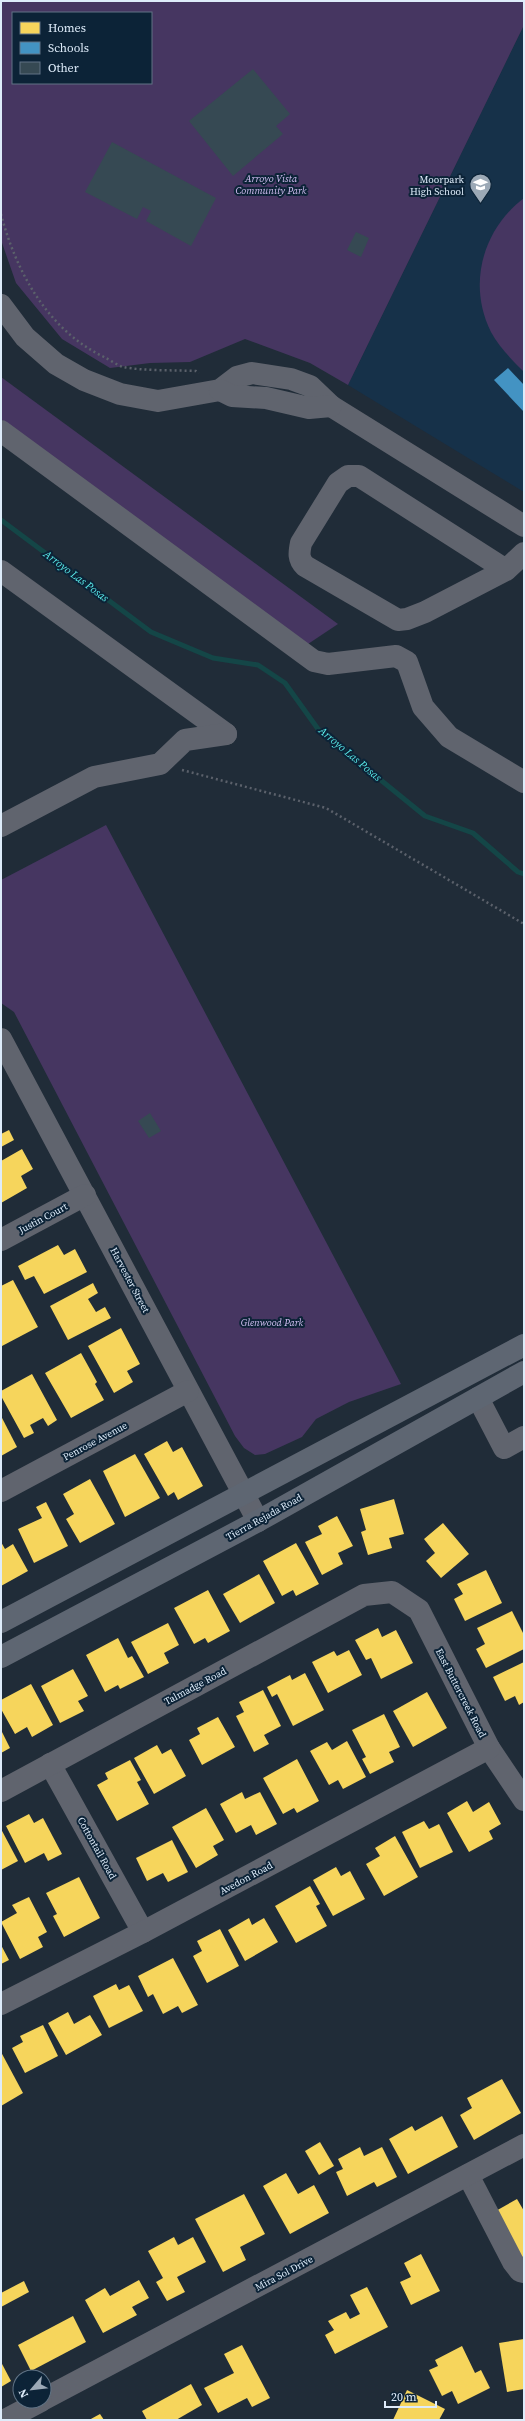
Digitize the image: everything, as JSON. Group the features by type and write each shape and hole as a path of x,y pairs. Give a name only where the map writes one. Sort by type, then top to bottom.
{"main road":[{"path":"1,1622 244,1495 524,1345"},
{"name":"Tierra Rejada Road","path":"1,1657 258,1521 524,1372"}],"street":[{"path":"1,305 25,337 56,364 84,380 120,394 158,401 220,390 237,377 252,374 292,379 310,386 331,406 524,526"},
{"path":"1,431 314,661 328,664 396,656 407,662 423,707 449,737 524,782"},
{"path":"506,570 359,476 348,476 338,483 301,543 299,555 301,562 305,566 387,616 398,620 407,619 425,612 506,570 524,553"},
{"path":"1,570 226,734 185,740 160,764 94,777 1,826"},
{"name":"Harvester Street","path":"1,1039 258,1521"},
{"name":"Justin Court","path":"1,1240 85,1196"},
{"name":"Penrose Avenue","path":"1,1491 188,1391"},
{"path":"478,1398 504,1448 524,1436"},
{"name":"East Buttercreek Road","path":"392,1592 419,1610 489,1748 524,1800"},
{"name":"Talmadge Road","path":"1,1790 364,1595 392,1592"},
{"name":"Avedon Road","path":"1,2004 143,1932 489,1748"},
{"name":"Cottontail Road","path":"50,1764 143,1932"},
{"name":"Mira Sol Drive","path":"52,2396 524,2145"},
{"path":"468,2175 513,2262 520,2271 524,2272"},
{"path":"5,2420 26,2409"}],"path":[{"path":"1,214 8,240 28,284 56,322 86,348 123,366 196,371 199,373"},
{"path":"160,764 326,808 524,924"}],"shaded area":[{"name":"Moorpark High School","path":"524,25 524,492 348,385"}],"green space":[{"name":"Arroyo Vista Community Park","path":"1,1 524,1 524,25 348,385 310,363 245,339 190,362 150,363 110,368 62,339 16,283 1,240"},
{"path":"524,198 524,372 510,358 491,332 484,314 480,295 480,277 483,259 489,241 498,225"},
{"path":"1,377 338,624 305,646 1,419"},
{"name":"Glenwood Park","path":"106,825 401,1384 349,1402 316,1419 302,1437 265,1454 255,1455 244,1448 235,1436 14,1012 1,1003 1,880"}],"building: Homes":[{"path":"9,1130 14,1140 1,1147 1,1134"},
{"path":"22,1149 33,1169 21,1176 27,1188 1,1203 1,1161"},
{"path":"58,1245 64,1255 75,1249 87,1272 44,1294 34,1276 25,1280 18,1266"},
{"path":"13,1280 38,1327 2,1346 1,1286"},
{"path":"93,1283 98,1293 88,1299 96,1312 105,1307 111,1318 68,1340 50,1306"},
{"path":"121,1328 140,1364 127,1371 133,1382 114,1393 88,1346"},
{"path":"81,1353 97,1382 95,1384 104,1400 71,1418 45,1373"},
{"path":"32,1374 57,1420 48,1426 43,1418 30,1425 34,1433 24,1438 1,1396 1,1391"},
{"path":"1,1416 17,1447 1,1456"},
{"path":"167,1441 173,1452 182,1447 203,1486 178,1500 174,1492 168,1496 144,1454"},
{"path":"135,1454 160,1498 125,1517 103,1471"},
{"path":"90,1479 115,1524 80,1543 66,1519 74,1514 63,1494"},
{"path":"394,1499 404,1534 389,1538 392,1548 368,1555 361,1532 366,1530 360,1509"},
{"path":"46,1502 68,1546 34,1563 18,1529 42,1518 36,1507"},
{"path":"337,1516 353,1546 338,1553 343,1564 322,1575 305,1542 322,1534 318,1526"},
{"path":"443,1523 469,1554 441,1578 426,1561 435,1553 424,1539"},
{"path":"1,1542 5,1549 13,1544 28,1571 1,1586"},
{"path":"296,1543 319,1584 296,1596 293,1590 282,1596 263,1561"},
{"path":"486,1570 502,1603 465,1621 454,1599 463,1594 457,1584"},
{"path":"259,1574 275,1603 240,1623 223,1594"},
{"path":"208,1590 230,1631 208,1643 205,1638 194,1644 174,1608"},
{"path":"512,1611 524,1635 524,1649 486,1668 476,1649 485,1644 477,1628"},
{"path":"168,1623 179,1645 164,1653 169,1663 148,1674 131,1642"},
{"path":"378,1628 382,1637 396,1630 413,1663 381,1679 371,1658 366,1660 355,1640"},
{"path":"118,1638 128,1658 132,1656 144,1677 120,1689 118,1685 105,1692 86,1655"},
{"path":"349,1650 362,1675 328,1693 312,1662 334,1651 337,1656"},
{"path":"524,1662 524,1702 519,1705 515,1696 505,1701 493,1677"},
{"path":"73,1669 88,1696 78,1701 84,1711 60,1723 41,1686"},
{"path":"305,1673 324,1710 293,1726 277,1694 272,1697 267,1687 290,1675 292,1680"},
{"path":"31,1684 53,1725 32,1737 27,1727 15,1734 1,1709 1,1700"},
{"path":"263,1690 281,1726 264,1735 269,1744 254,1752 236,1716 244,1712 239,1702"},
{"path":"427,1692 447,1728 413,1747 393,1711"},
{"path":"384,1714 400,1747 389,1752 394,1762 370,1774 362,1759 366,1757 352,1730"},
{"path":"218,1717 235,1747 202,1765 189,1740 200,1734 197,1728"},
{"path":"1,1730 10,1748 1,1753"},
{"path":"347,1741 366,1777 343,1789 338,1780 329,1785 310,1751 327,1742 332,1750"},
{"path":"157,1745 162,1754 171,1749 186,1776 154,1794 134,1758"},
{"path":"297,1759 319,1801 297,1813 294,1808 283,1814 263,1778"},
{"path":"130,1760 141,1780 137,1782 149,1804 117,1821 97,1785 108,1779 105,1773"},
{"path":"242,1792 245,1799 260,1792 277,1824 256,1835 251,1825 236,1833 220,1804"},
{"path":"467,1801 473,1812 489,1802 501,1824 489,1831 493,1839 469,1852 447,1813"},
{"path":"206,1808 224,1840 213,1846 218,1855 196,1868 172,1827"},
{"path":"29,1814 34,1823 43,1818 62,1854 48,1861 44,1853 25,1863 6,1826"},
{"path":"424,1821 429,1829 439,1824 453,1852 420,1868 402,1832"},
{"path":"1,1829 18,1861 1,1870"},
{"path":"395,1836 418,1877 384,1896 366,1864 380,1856 375,1848"},
{"path":"172,1840 188,1872 168,1882 163,1873 147,1881 136,1858"},
{"path":"336,1867 341,1876 350,1871 365,1899 333,1916 313,1880"},
{"path":"79,1877 100,1918 64,1937 53,1916 57,1914 46,1893"},
{"path":"310,1886 320,1904 316,1906 327,1926 296,1943 275,1906"},
{"path":"29,1897 47,1932 38,1937 43,1947 20,1959 1,1922 17,1913 12,1905"},
{"path":"249,1918 252,1925 264,1918 278,1942 245,1961 228,1930"},
{"path":"220,1929 239,1966 207,1983 193,1956 202,1951 197,1941"},
{"path":"1,1945 9,1960 1,1964"},
{"path":"173,1958 198,2005 182,2013 178,2006 163,2014 153,1994 148,1997 138,1976"},
{"path":"116,1984 119,1990 129,1985 143,2011 109,2028 93,1996"},
{"path":"68,2012 74,2024 90,2015 102,2035 66,2055 48,2023"},
{"path":"43,2025 58,2056 25,2073 12,2048 23,2042 20,2036"},
{"path":"1,2052 23,2093 1,2106"},
{"path":"502,2079 521,2113 474,2140 460,2115 472,2108 467,2098"},
{"path":"442,2116 458,2147 408,2174 389,2139 412,2126 415,2131"},
{"path":"320,2142 334,2166 319,2175 305,2151"},
{"path":"360,2147 364,2156 382,2147 397,2177 377,2187 374,2182 347,2196 336,2172 343,2169 338,2159"},
{"path":"286,2173 298,2194 314,2185 329,2213 290,2234 263,2186"},
{"path":"244,2194 265,2234 240,2247 246,2260 223,2272 195,2219"},
{"path":"517,2199 524,2211 524,2267 494,2212"},
{"path":"174,2237 178,2245 193,2237 206,2262 177,2277 185,2292 167,2301 156,2282 163,2278 148,2251"},
{"path":"421,2254 440,2291 411,2305 400,2282 411,2277 404,2263"},
{"path":"139,2280 149,2298 132,2307 137,2315 103,2333 85,2300 105,2288 110,2296"},
{"path":"24,2281 29,2292 1,2307 1,2293"},
{"path":"367,2287 388,2327 335,2354 325,2335 334,2330 328,2321 346,2312 350,2319 360,2314 350,2295"},
{"path":"73,2316 86,2342 35,2369 30,2369 18,2345"},
{"path":"524,2339 524,2389 507,2392 499,2343"},
{"path":"242,2345 270,2398 252,2407 247,2398 218,2413 204,2388 234,2373 224,2354"},
{"path":"462,2346 475,2373 481,2370 490,2388 458,2404 452,2391 442,2396 429,2370 438,2366 435,2360"},
{"path":"1,2362 11,2381 1,2387"},
{"path":"191,2384 202,2405 176,2420 147,2420 142,2411"},
{"path":"407,2390 445,2409 439,2420 393,2420"},
{"path":"100,2414 104,2420 89,2420"}],"building: Schools":[{"path":"508,368 524,385 524,412 494,380"}],"building: Other":[{"path":"253,69 290,114 276,126 283,134 233,176 189,121"},
{"path":"112,142 216,198 191,246 146,221 151,211 143,207 137,219 85,192"},
{"path":"356,232 369,238 361,257 347,250"},
{"path":"150,1113 161,1131 149,1138 138,1121"}],"waterway":[{"name":"Arroyo Las Posas","path":"1,520 151,632 213,658 258,665 285,683 318,729 425,816 473,833 518,872 524,874"}],"place":[{"name":"Moorpark High School","path":"480,204"}]}
